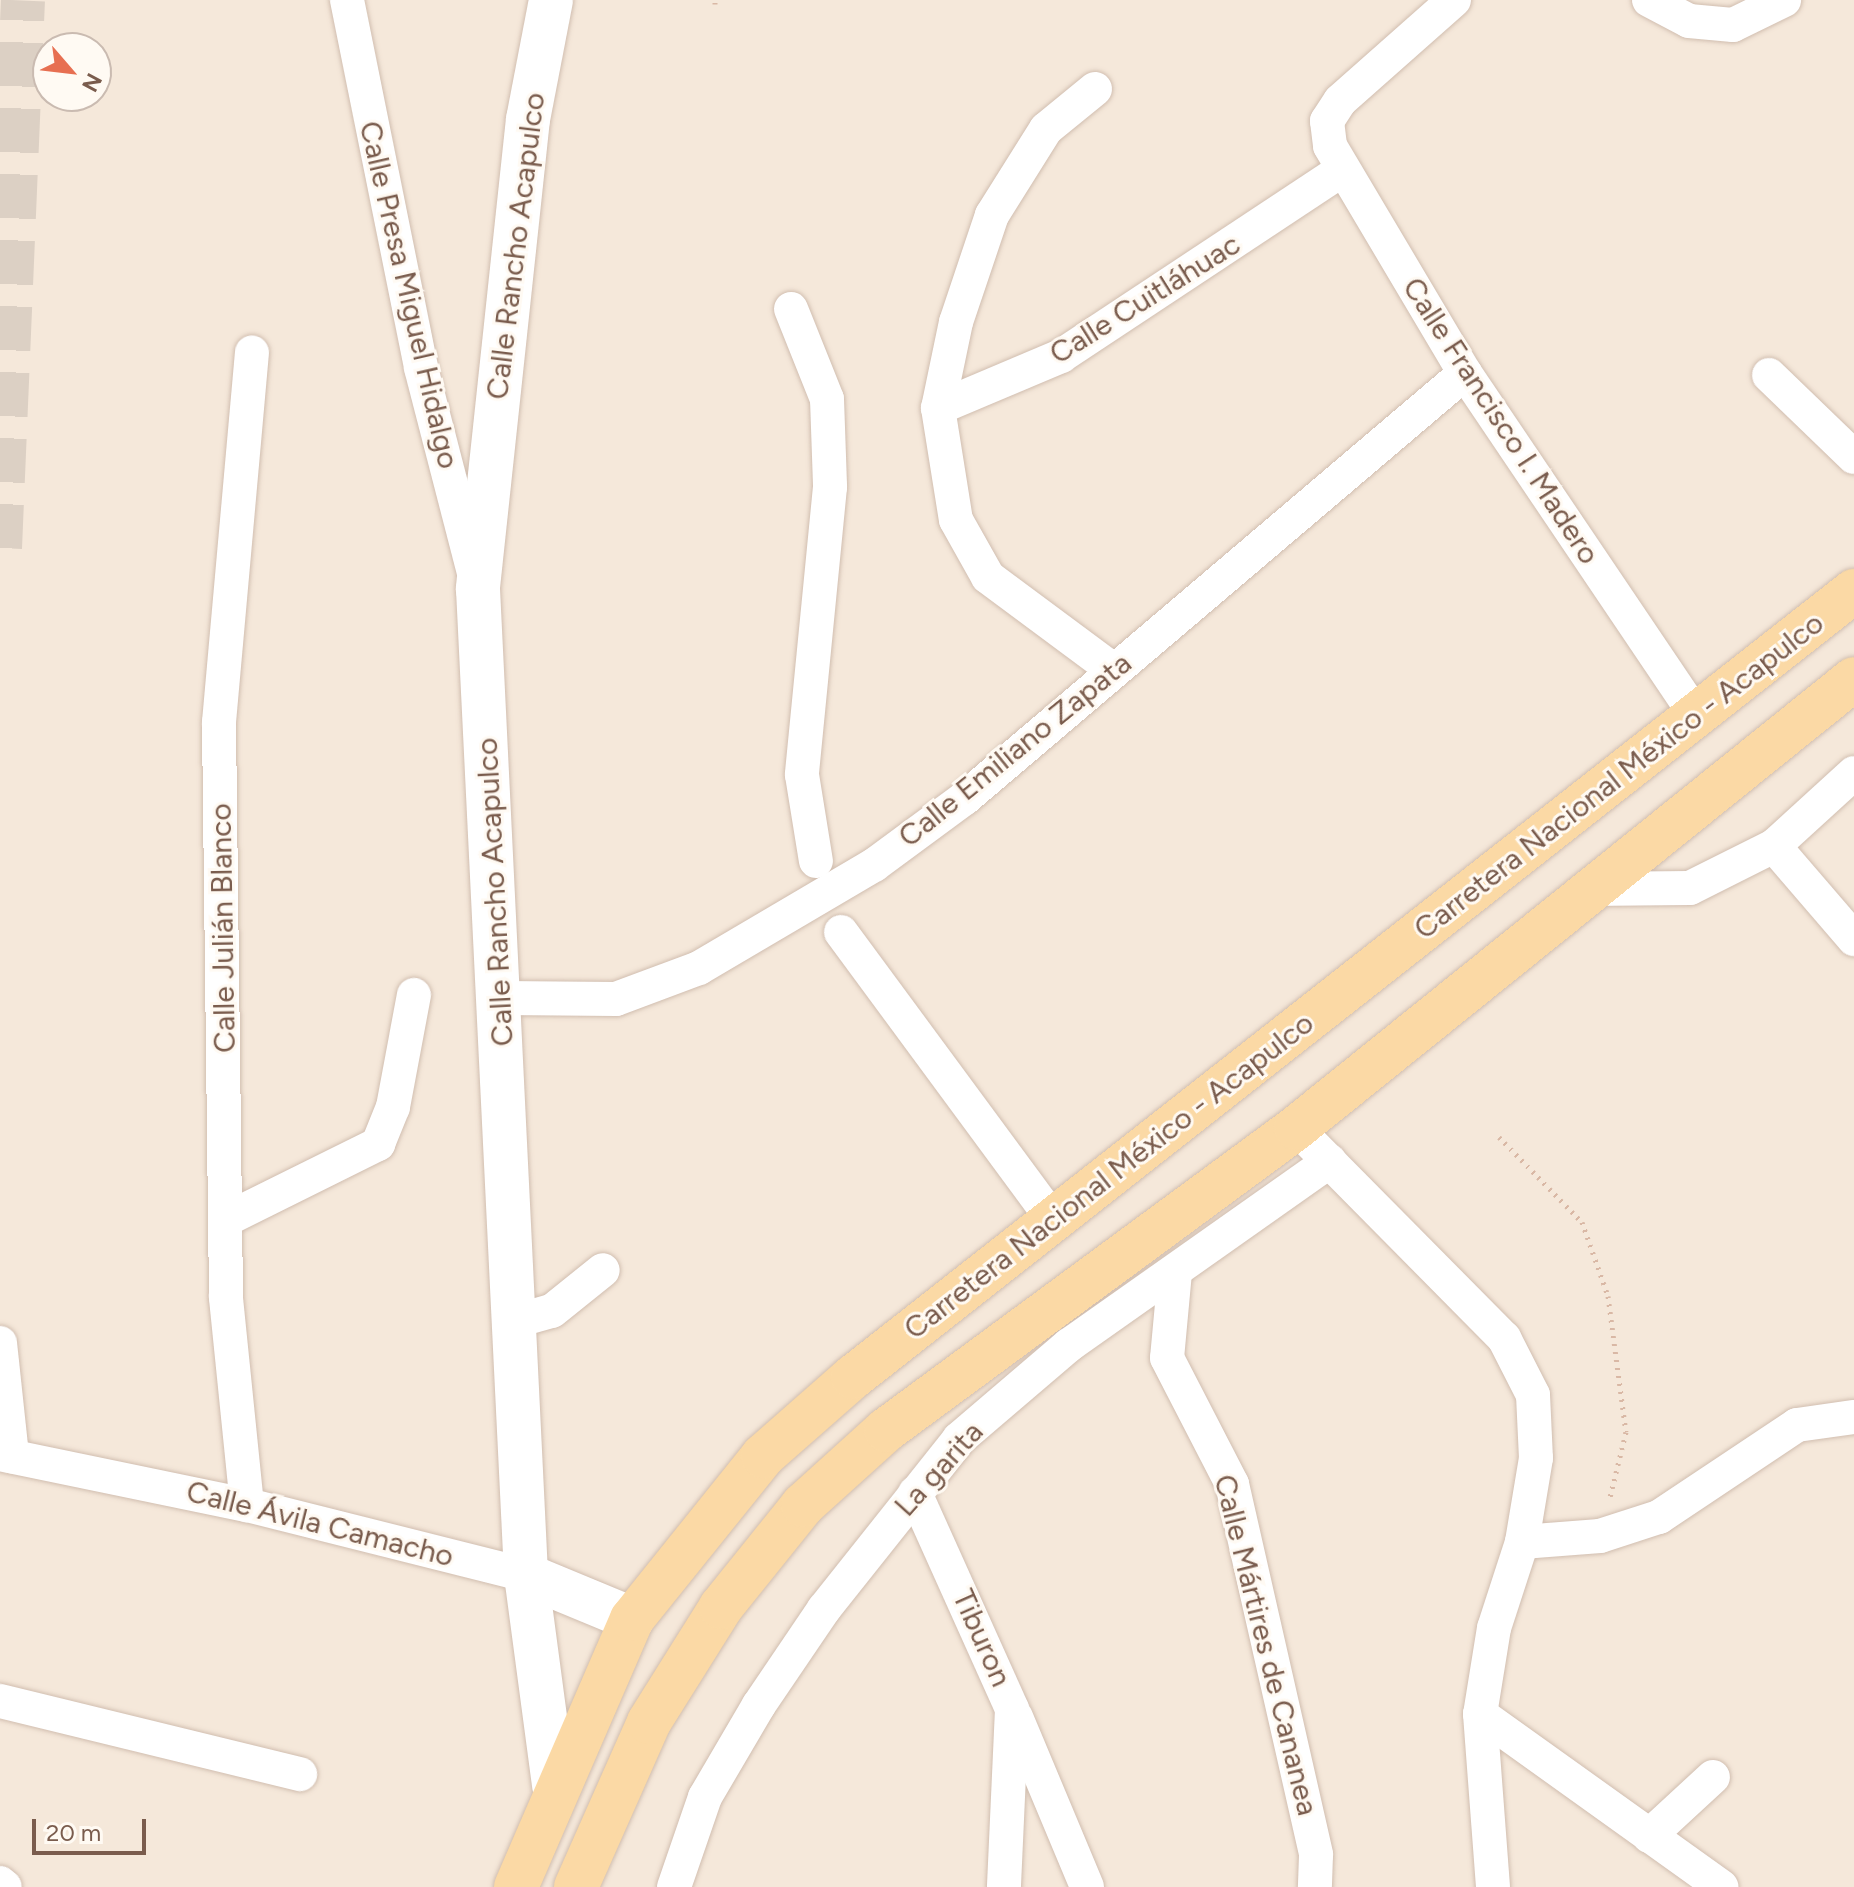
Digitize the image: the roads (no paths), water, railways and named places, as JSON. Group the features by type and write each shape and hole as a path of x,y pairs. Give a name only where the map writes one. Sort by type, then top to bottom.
{"main road":[{"name":"Calle Rancho Acapulco","path":"551,0 528,119 478,589 502,998 526,1575 554,1786"},
{"name":"Carretera Nacional México - Acapulco","path":"516,1887 554,1786 632,1619 763,1456 1053,1220 1694,713 1854,591"},
{"path":"576,1887 649,1722 721,1607 803,1505 886,1430 1296,1128 1587,889 1854,679"},
{"name":"Calle Ávila Camacho","path":"526,1575 632,1619"}],"street":[{"name":"Calle Presa Miguel Hidalgo","path":"347,0 421,368 478,589"},
{"name":"Calle Francisco I. Madero","path":"1454,0 1340,101 1327,121 1342,170 1465,373 1694,713"},
{"path":"1649,0 1689,21 1733,25 1784,0"},
{"path":"1095,89 1046,129 992,215 956,322 938,408 956,520 988,577 1113,670"},
{"name":"Calle Cuitláhuac","path":"938,408 1061,356 1342,170"},
{"path":"791,309 827,399 830,487 802,775 816,861"},
{"name":"Calle Julián Blanco","path":"247,1505 230,1386 219,722 252,352"},
{"name":"Calle Emiliano Zapata","path":"502,998 616,999 699,968 874,865 1113,670 1465,373"},
{"path":"1769,375 1854,457"},
{"path":"1587,889 1690,888 1774,846 1854,773"},
{"path":"1774,846 1854,939"},
{"path":"841,932 1053,1220"},
{"path":"227,1219 378,1144 393,1107 414,995"},
{"path":"1296,1128 1504,1338 1533,1395 1536,1458 1522,1542 1494,1628 1480,1714 1493,1887"},
{"name":"La garita","path":"674,1887 705,1797 759,1705 915,1493 959,1439 1069,1345 1330,1161"},
{"path":"516,1321 552,1311 603,1270"},
{"name":"Calle Mártires de Cananea","path":"1175,1272 1167,1358 1232,1484 1316,1855 1315,1887"},
{"path":"0,1343 6,1455"},
{"path":"1522,1542 1600,1536 1659,1517 1797,1425 1854,1417"},
{"name":"Calle Ávila Camacho","path":"6,1455 247,1505 526,1575"},
{"name":"Tiburon","path":"915,1493 1012,1709 1004,1887"},
{"path":"0,1701 300,1774"},
{"path":"1012,1709 1087,1887"},
{"path":"1480,1714 1722,1887"},
{"path":"1649,1836 1713,1777"},
{"path":"0,1883 5,1887"}],"tunnel":[{"path":"0,548 23,0"}]}
